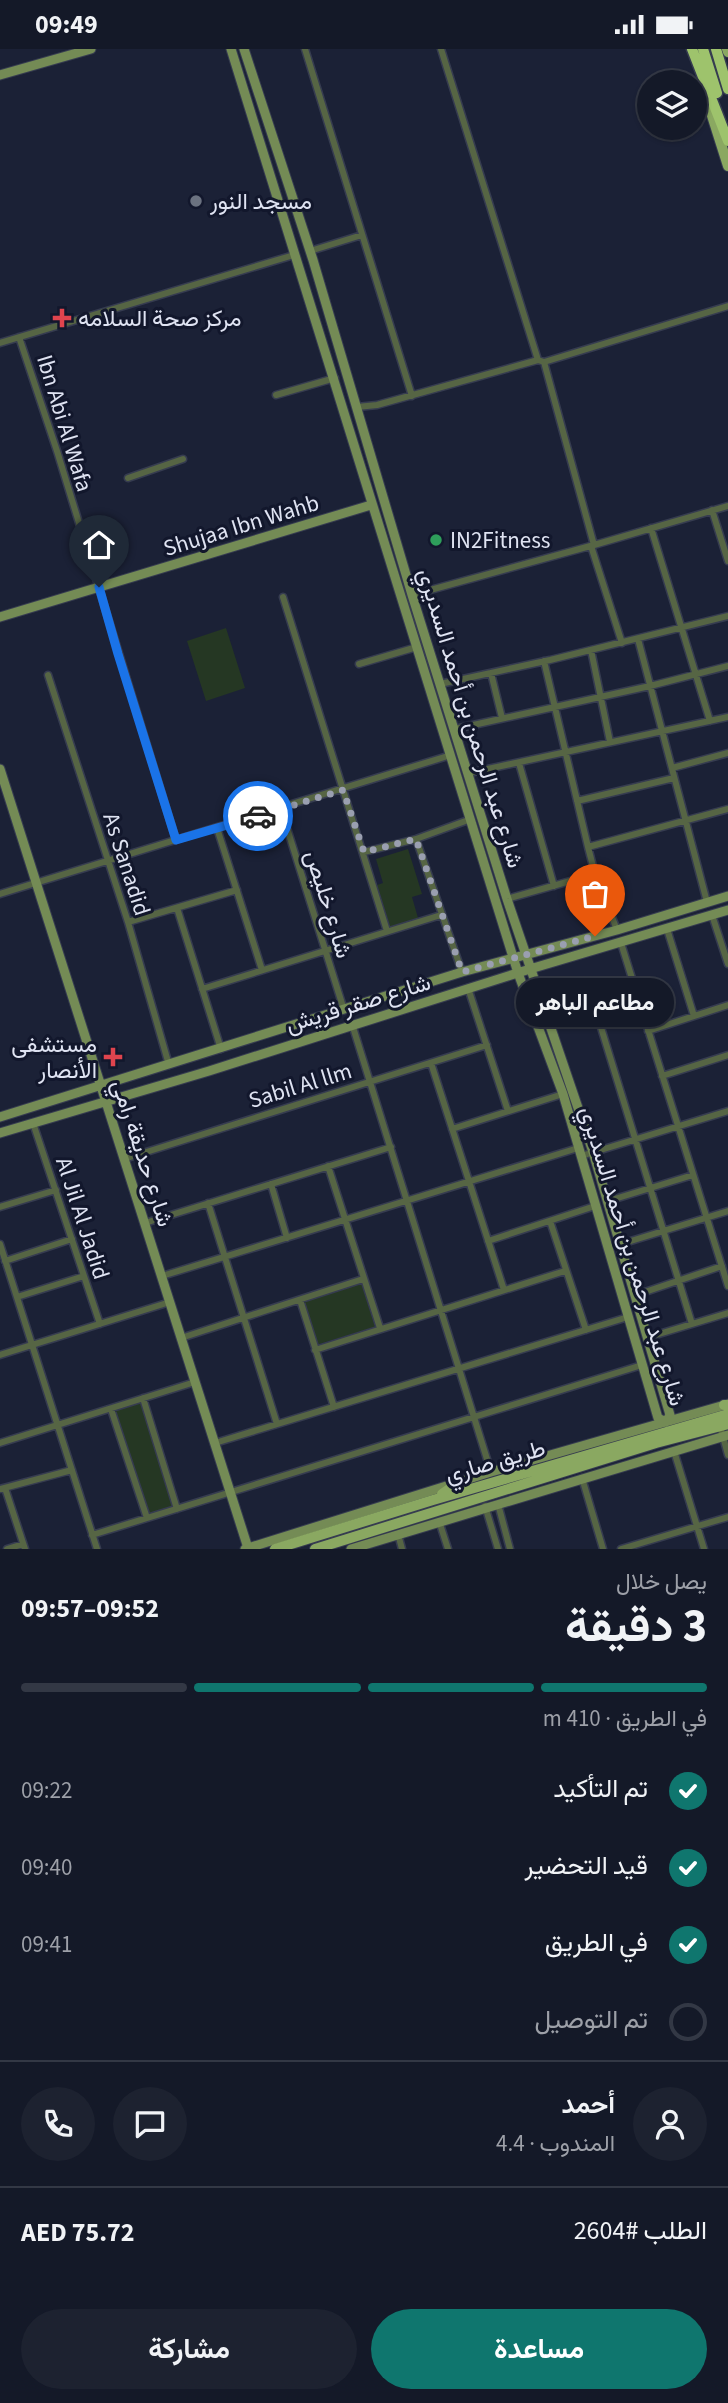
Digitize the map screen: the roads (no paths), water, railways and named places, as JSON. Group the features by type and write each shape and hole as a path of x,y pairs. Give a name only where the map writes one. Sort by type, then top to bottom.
{"highway":[{"path":"692,49 728,141"},
{"path":"703,49 728,131"},
{"path":"716,49 728,89"}],"main road":[{"path":"692,49 728,166"},
{"name":"طريق صاري","path":"275,1549 727,1407"},
{"name":"طريق صاري","path":"315,1549 642,1447 725,1430"},
{"path":"433,1500 459,1482"}],"street":[{"path":"0,75 91,49"},
{"name":"شارع عبد الرحمن بن أحمد السديري","path":"230,49 335,378 517,973 563,1094 657,1418 666,1422 670,1415 593,1152 530,969 412,595 334,328 244,49"},
{"path":"305,49 412,396"},
{"path":"441,49 541,361 622,643"},
{"path":"310,251 362,235"},
{"path":"0,342 294,254"},
{"path":"357,407 377,405 541,361 728,306"},
{"path":"320,333 334,328"},
{"name":"Ibn Abi Al Wafa","path":"19,337 176,840"},
{"path":"276,395 335,378"},
{"path":"128,478 183,459"},
{"name":"Shujaa Ibn Wahb","path":"0,617 372,505"},
{"path":"412,595 728,506"},
{"path":"712,510 728,561"},
{"path":"651,528 710,721"},
{"path":"284,597 387,931"},
{"path":"440,684 727,619"},
{"path":"638,639 707,902"},
{"path":"359,664 417,647"},
{"path":"591,650 610,742"},
{"path":"544,661 595,874 617,930"},
{"path":"455,729 728,666"},
{"path":"491,673 502,718"},
{"name":"As Sanadid","path":"48,675 128,922 169,1065"},
{"path":"468,773 728,717"},
{"path":"672,768 728,753"},
{"path":"0,894 451,755"},
{"path":"519,763 554,886"},
{"name":"شارع حديقة رامي","path":"0,769 247,1549"},
{"path":"577,801 674,778"},
{"name":"شارع خليص","path":"281,809 344,1010"},
{"path":"588,847 728,809"},
{"path":"364,852 416,839 471,819"},
{"path":"217,828 262,970"},
{"path":"416,839 462,972"},
{"path":"508,899 595,874"},
{"path":"128,922 237,890"},
{"name":"شارع صقر قريش","path":"0,1117 462,972 514,960 728,896"},
{"path":"177,908 221,1049"},
{"path":"683,910 687,923"},
{"name":"شارع صقر قريش","path":"0,1133 728,910"},
{"path":"202,989 441,915"},
{"path":"712,915 727,961"},
{"path":"667,929 694,1016"},
{"path":"621,943 728,1286"},
{"path":"468,989 508,1111"},
{"path":"548,1021 637,994"},
{"path":"648,1031 728,1005"},
{"path":"595,1008 692,1324"},
{"path":"352,1024 491,1472"},
{"name":"Sabil Al llm","path":"124,1159 486,1045"},
{"path":"662,1076 728,1055"},
{"path":"431,1063 504,1290"},
{"path":"452,1129 563,1094"},
{"path":"162,1276 469,1182 579,1152 593,1152 728,1111"},
{"name":"Al Jil Al Jadid","path":"33,1123 100,1324"},
{"path":"145,1223 391,1147"},
{"path":"328,1166 380,1328"},
{"path":"608,1201 693,1175"},
{"path":"271,1184 288,1238"},
{"path":"0,1207 56,1190"},
{"path":"208,1203 277,1424"},
{"path":"488,1241 596,1206"},
{"path":"621,1244 728,1211"},
{"path":"550,1221 586,1330"},
{"path":"5,1261 72,1239"},
{"path":"0,1244 97,1549"},
{"path":"636,1295 722,1266"},
{"path":"315,1350 565,1271"},
{"path":"17,1297 84,1276"},
{"path":"181,1338 363,1279"},
{"path":"300,1300 334,1407"},
{"path":"0,1355 170,1303"},
{"path":"649,1338 728,1313"},
{"path":"215,1443 628,1317"},
{"path":"92,1535 642,1365"},
{"path":"648,1384 660,1381"},
{"path":"0,1443 195,1382"},
{"path":"143,1398 177,1509"},
{"path":"247,1549 491,1472 727,1407"},
{"path":"111,1409 147,1518"},
{"path":"725,1430 728,1455"},
{"name":"طريق صاري","path":"351,1549 673,1450 725,1430"},
{"path":"673,1450 704,1549"},
{"path":"7,1549 24,1546 3,1488 72,1470"},
{"path":"582,1478 603,1549"},
{"path":"498,1503 510,1549"},
{"path":"485,1506 498,1549"},
{"path":"621,1549 728,1517"},
{"path":"439,1521 448,1549"},
{"path":"397,1534 402,1549"}],"place":[{"name":"مسجد النور","path":"196,201"},
{"name":"مركز صحة السلامه","path":"62,318"},
{"name":"IN2Fitness","path":"436,540"},
{"name":"مطاعم الباهر","path":"595,936"},
{"name":"مستشفى الأنصار","path":"113,1057"}]}
